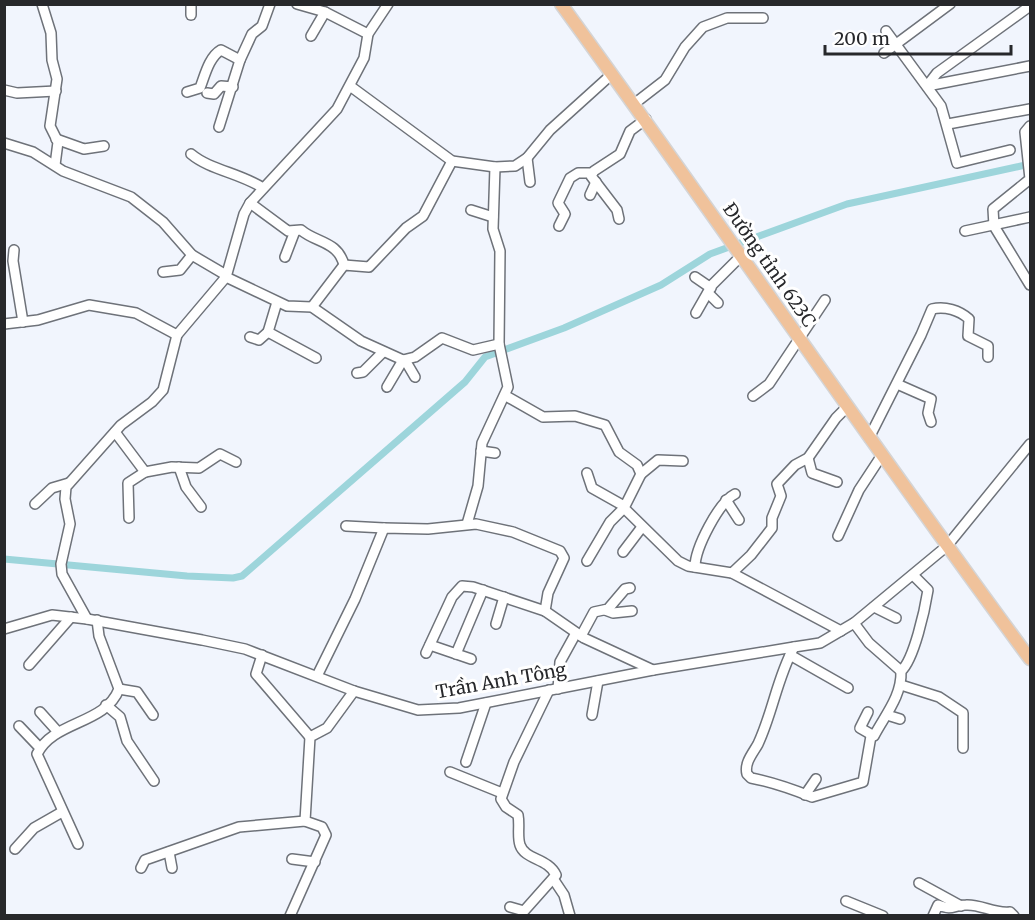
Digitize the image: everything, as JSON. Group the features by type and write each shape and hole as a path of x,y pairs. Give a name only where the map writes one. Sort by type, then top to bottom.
{"main road":[{"name":"Đường tỉnh 623C","path":"561,4 646,119 735,250 869,438 1030,659"}],"street":[{"path":"42,4 51,33 53,64 57,79 50,126 56,139 55,165"},
{"path":"219,127 240,60 252,34 262,26 270,4"},
{"path":"297,4 325,12 368,34"},
{"path":"119,689 92,620 62,574 70,524 65,494 69,483 115,432 163,390 177,335 226,276 243,214 263,188 337,109 364,58 368,34 388,4"},
{"path":"884,52 950,4"},
{"path":"927,86 937,73 1030,6"},
{"path":"311,36 325,12"},
{"path":"634,104 665,80 691,38 703,27 727,18 763,18"},
{"path":"886,31 941,106 948,124 957,163 1010,150"},
{"path":"187,92 200,88 218,51 221,50 240,60"},
{"path":"927,86 1030,66"},
{"path":"350,86 452,161 495,167 515,166 527,158 550,130 612,74"},
{"path":"207,93 214,94 221,86 232,87"},
{"path":"4,90 17,93 56,91"},
{"path":"948,124 1030,109"},
{"path":"590,195 594,178 620,154 630,131 646,119"},
{"path":"1030,126 1025,132 1030,179 993,209 994,226 1030,285"},
{"path":"56,139 84,149 104,146"},
{"path":"4,143 33,152 63,171 131,197 163,222 192,255 226,276 277,302 292,307 312,308 382,353 404,360 415,376"},
{"path":"191,154 210,166 233,172 263,188"},
{"path":"527,158 530,182"},
{"path":"344,265 369,267 406,228 423,216 452,161"},
{"path":"467,524 478,486 484,437 506,396 508,387 500,348 500,251 493,229 495,167"},
{"path":"559,225 565,214 558,203 570,178 582,172 594,178 617,210 619,219"},
{"path":"250,203 288,231 301,230 314,240 324,240 341,255 344,265"},
{"path":"471,210 493,217"},
{"path":"965,231 1030,217"},
{"path":"285,257 295,231"},
{"path":"14,250 13,261 23,322"},
{"path":"696,313 735,250"},
{"path":"163,272 177,272 192,255"},
{"path":"312,308 344,265"},
{"path":"695,277 709,290 718,303"},
{"path":"753,396 769,384 825,300"},
{"path":"250,338 259,340 268,332 277,302"},
{"path":"4,324 38,320 89,305 147,317 177,335"},
{"path":"869,438 934,308 951,310 966,316 969,319 968,336 988,346 988,357"},
{"path":"268,332 316,358"},
{"path":"387,387 404,360 442,338 473,350 500,348"},
{"path":"357,373 363,372 382,353"},
{"path":"897,384 931,399 928,413 931,422"},
{"path":"506,396 543,417 575,416 601,422 619,452 637,465 641,474"},
{"path":"732,573 751,555 772,528 772,518 781,496 777,484 795,465 808,458 847,406"},
{"path":"115,432 145,472"},
{"name":"Trần Anh Tông","path":"4,629 52,615 92,620 245,649 354,691 418,710 459,708 653,670 792,651 820,643 854,623 947,546 1030,444"},
{"path":"481,451 495,453"},
{"path":"129,518 128,483 145,472 179,467 199,468 220,454 236,462"},
{"path":"838,536 859,490 882,455"},
{"path":"808,458 812,473 837,482"},
{"path":"586,561 610,522 624,507 641,474 658,460 683,460"},
{"path":"179,467 186,487 201,507"},
{"path":"587,473 592,488 624,507 678,561 695,567 732,573 841,631"},
{"path":"35,504 52,488 69,483"},
{"path":"695,567 696,556 708,529 726,500 735,494"},
{"path":"726,500 740,520"},
{"path":"346,526 428,529 467,524 486,525 551,546 562,554 562,564 548,593 545,611"},
{"path":"623,552 642,527"},
{"path":"317,676 355,599 384,528"},
{"path":"871,736 874,736 887,715 901,685 901,671 909,663 928,590 913,575"},
{"path":"471,659 428,649 452,597 459,588 466,585 545,611 565,622 579,635 653,670"},
{"path":"605,610 625,589 630,588"},
{"path":"456,654 483,590"},
{"path":"496,624 504,597"},
{"path":"874,607 896,618"},
{"path":"570,915 564,895 555,880 556,875 552,866 526,854 520,847 518,815 504,805 502,793 554,689 560,662 594,612 632,611"},
{"path":"29,665 71,617"},
{"path":"854,623 869,643 901,671"},
{"path":"848,688 792,651 781,676 768,722 746,768 751,778 782,789 795,789 805,795 817,797 863,782 871,736"},
{"path":"262,655 256,674 310,738 305,821"},
{"path":"592,715 598,681"},
{"path":"901,685 939,697 963,713 963,748"},
{"path":"78,844 38,760 40,748 58,732 90,719 119,689"},
{"path":"119,689 137,692 153,715"},
{"path":"310,738 327,728 354,691"},
{"path":"466,762 486,703"},
{"path":"106,705 120,717 128,741 154,781"},
{"path":"40,712 58,732"},
{"path":"868,712 860,728 871,736"},
{"path":"887,715 900,719"},
{"path":"19,726 40,748"},
{"path":"450,772 502,793"},
{"path":"805,795 816,779"},
{"path":"15,849 34,828 62,812"},
{"path":"141,868 145,860 239,827 305,821 322,827 326,832 325,840 290,915"},
{"path":"169,852 172,868"},
{"path":"292,859 315,862"},
{"path":"510,907 521,912 555,880"},
{"path":"920,883 961,906"},
{"path":"846,901 883,915"},
{"path":"933,915 938,905 950,909 968,904 998,914 1010,912 1014,915"}],"waterway":[{"path":"4,559 187,576 233,578 242,576 465,382 485,357 564,328 661,285 710,254 847,204 1030,164"}]}
